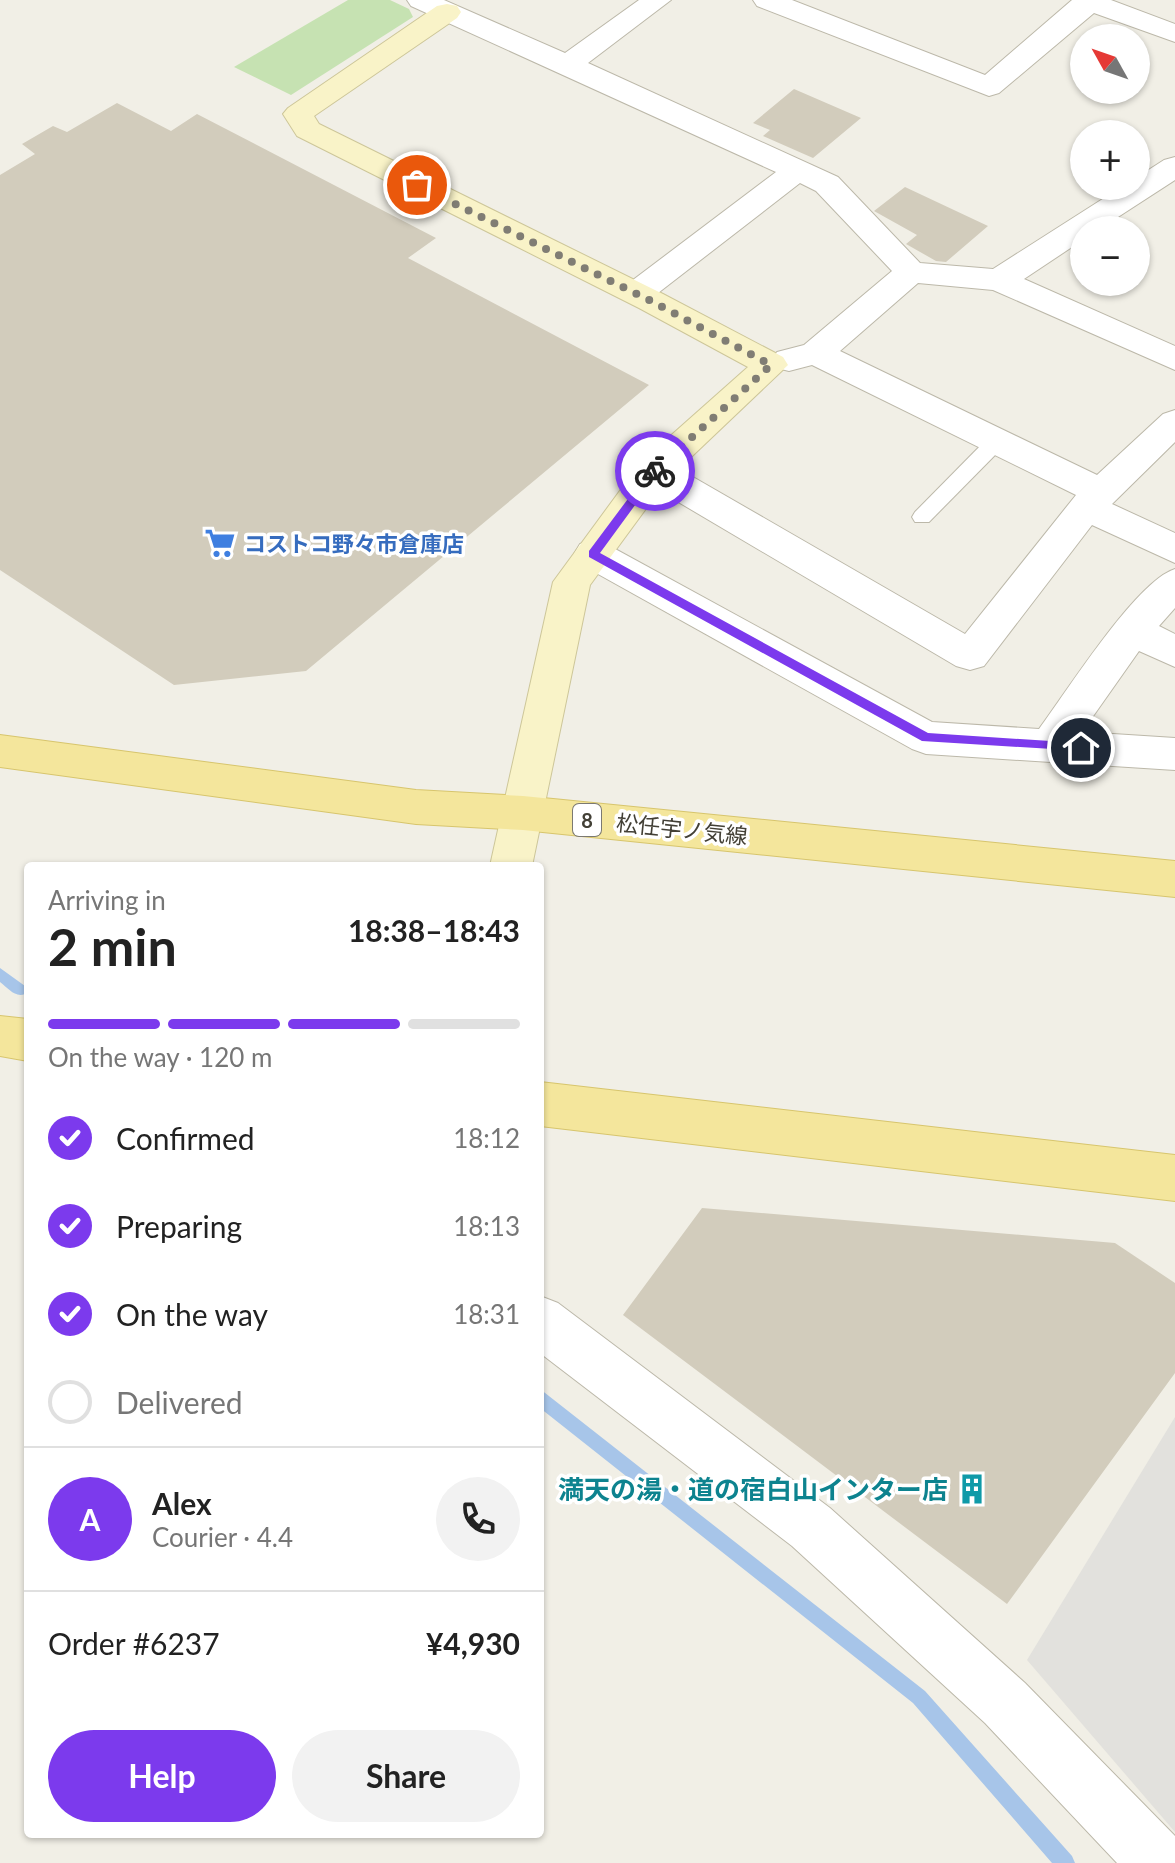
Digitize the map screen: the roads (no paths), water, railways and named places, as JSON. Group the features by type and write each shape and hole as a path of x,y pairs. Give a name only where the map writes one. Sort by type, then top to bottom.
{"main road":[{"name":"松任宇ノ気線","path":"0,751 416,807 523,813 1175,879"},
{"path":"0,1036 24,1039"},
{"path":"544,1104 1175,1178"}],"street":[{"path":"567,65 657,0"},
{"path":"767,0 989,87 1090,1 1175,34"},
{"path":"771,365 637,293 308,130 298,114 444,4 567,65 827,184 911,272 999,280 1175,359"},
{"path":"999,280 1175,166"},
{"path":"637,293 798,170"},
{"path":"512,862 572,582 654,471 771,365 816,353 911,272"},
{"path":"816,353 996,442 1175,549"},
{"path":"654,471 970,655 1093,499 1175,422"},
{"path":"593,554 926,738 1175,754"},
{"path":"1049,746 1133,630 1175,583"},
{"path":"1133,630 1175,652"},
{"path":"544,1324 811,1527 1005,1703 1159,1863"}],"lane":[{"path":"922,517 996,442"}],"waterway":[{"path":"0,974 20,990"},
{"path":"544,1400 919,1697 1065,1863"}],"place":[{"name":"コストコ野々市倉庫店","path":"220,543"},
{"name":"満天の湯・道の宿白山インター店","path":"972,1489"}]}
